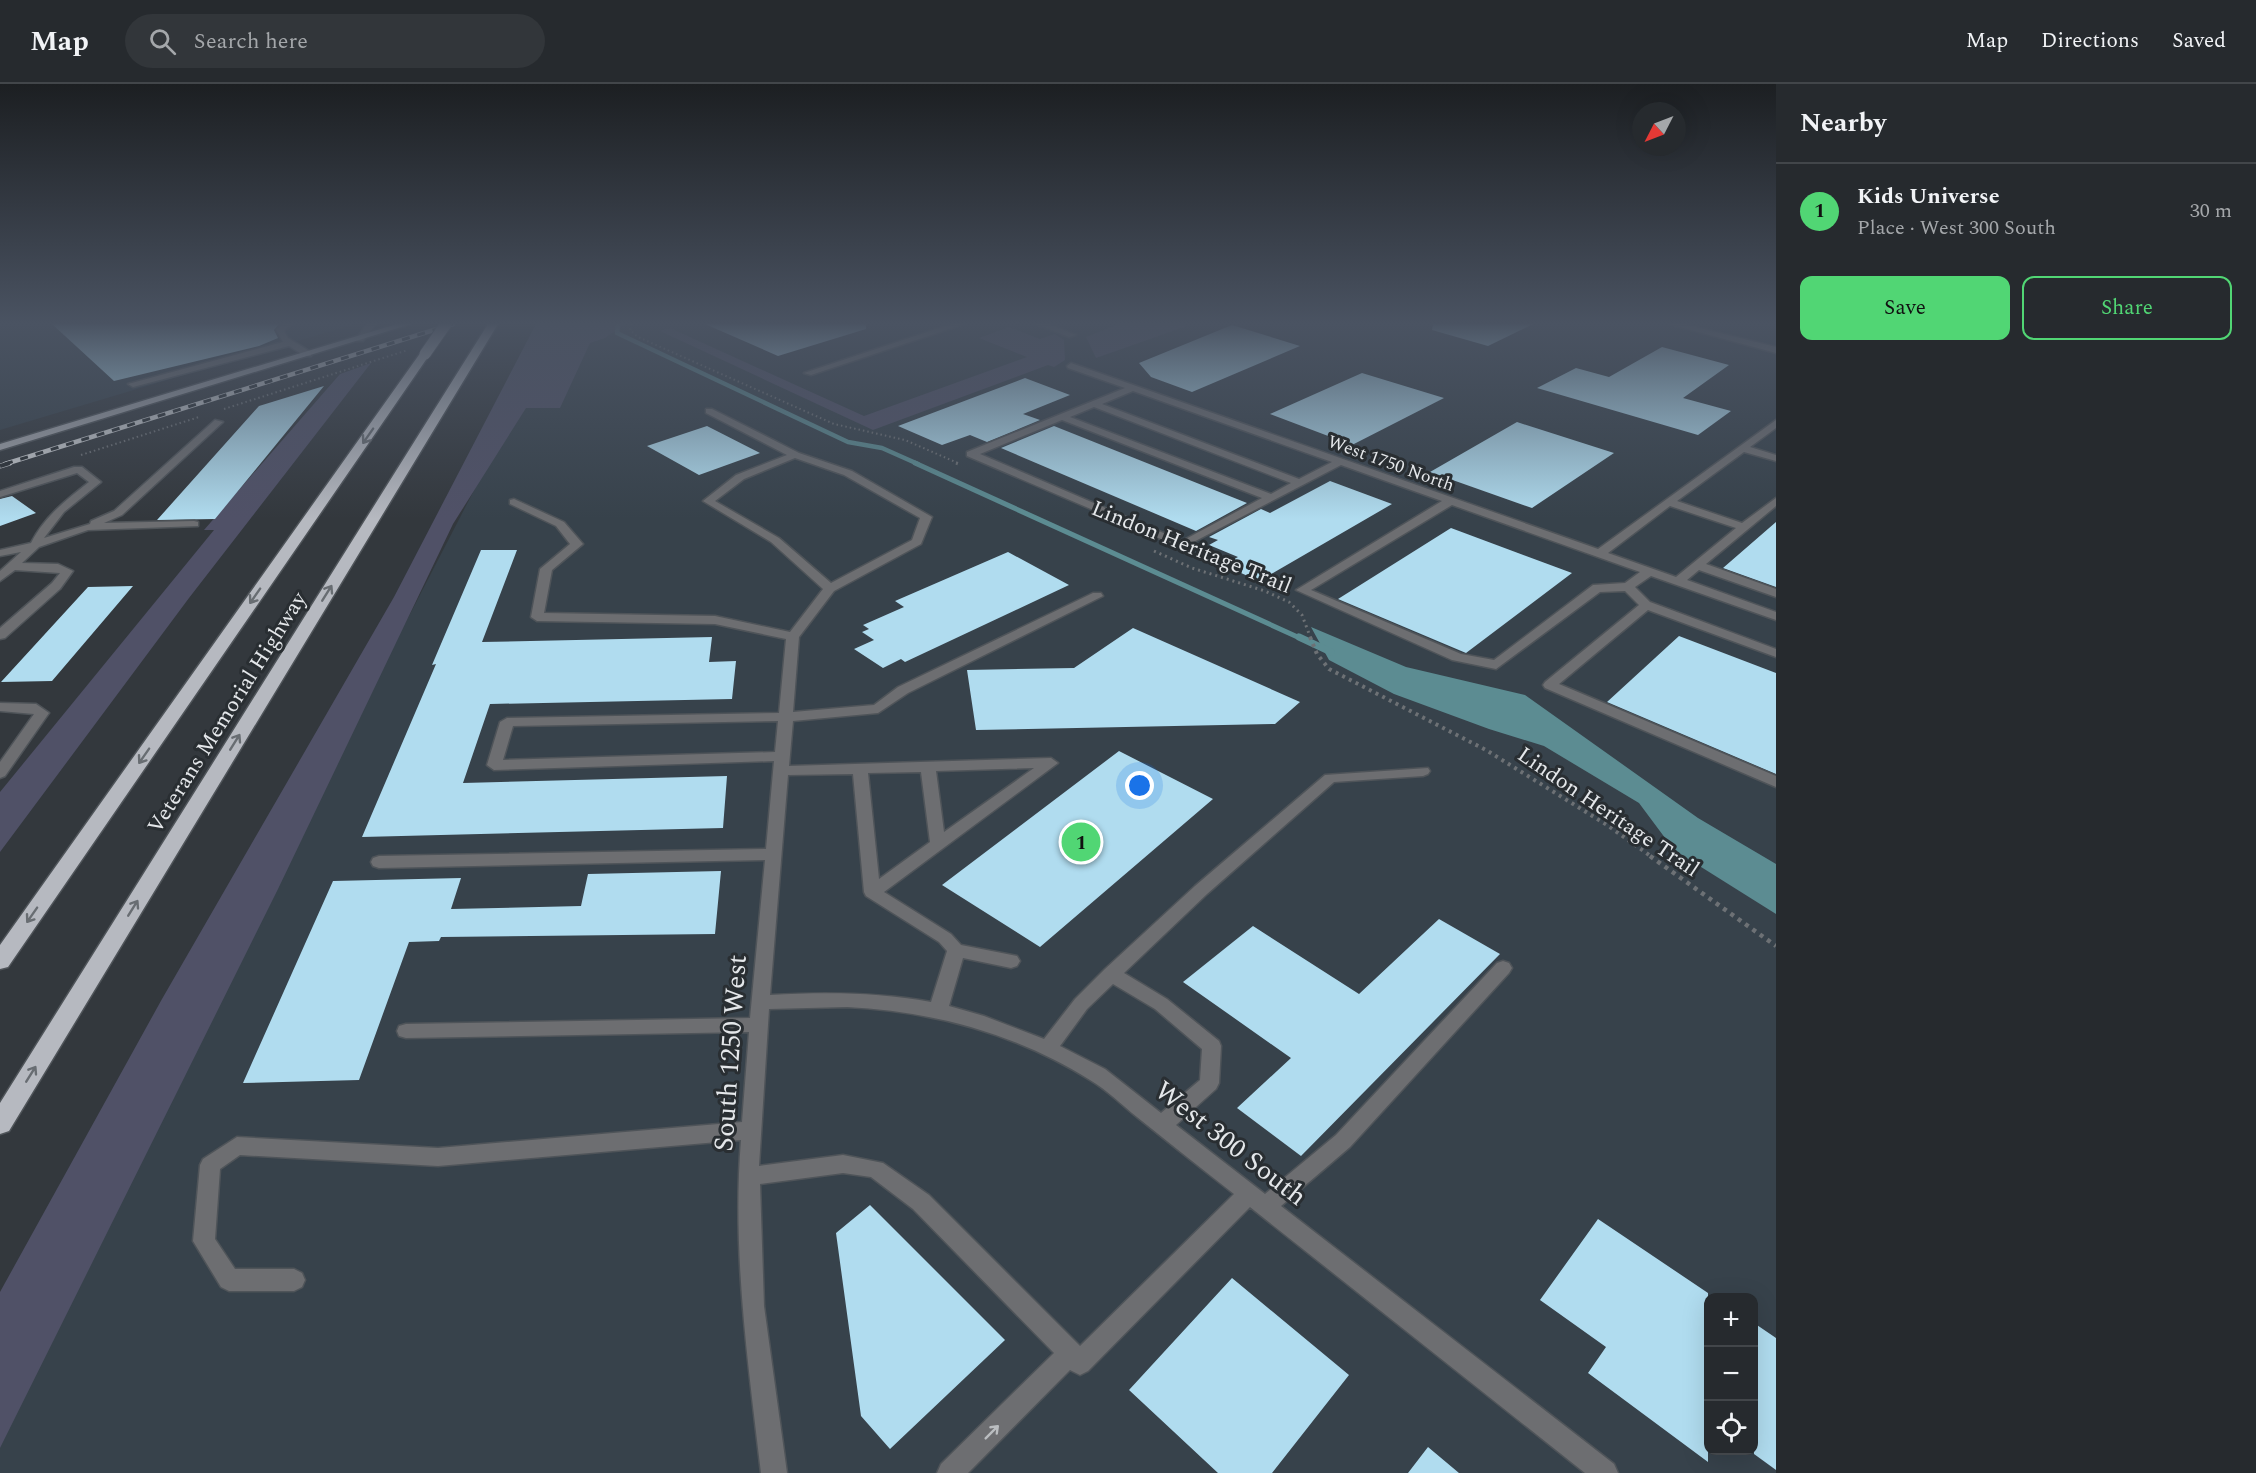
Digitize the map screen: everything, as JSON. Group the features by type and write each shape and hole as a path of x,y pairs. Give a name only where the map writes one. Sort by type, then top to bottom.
{"highway":[{"name":"Veterans Memorial Highway","path":"0,960 392,389"},
{"name":"Veterans Memorial Highway","path":"0,1124 453,389"}],"main road":[{"path":"0,447 193,389"}],"street":[{"path":"1131,389 970,454 1182,544 1340,462"},
{"name":"West 1750 North","path":"1135,389 1776,616"},
{"path":"1094,404 1300,483"},
{"path":"514,501 560,524 577,544 546,570 537,617 715,620 793,637 830,588 917,542 926,517 848,473 795,455 709,411"},
{"path":"0,553 35,545 87,527 118,513 217,417"},
{"path":"1062,417 1271,498"},
{"path":"1599,554 1776,423"},
{"path":"1743,448 1776,458"},
{"path":"795,455 740,477 708,501 775,540 830,588"},
{"path":"0,494 78,469 96,482 60,510 44,528 35,545 0,578"},
{"path":"1450,501 1302,590 1457,657 1496,665 1597,588 1628,587 1649,571"},
{"path":"1677,582 1776,501"},
{"path":"1671,502 1744,527"},
{"path":"87,527 194,524"},
{"path":"0,636 56,586 67,571 58,568 12,566"},
{"path":"1697,566 1776,593"},
{"path":"1628,587 1646,605 1776,653"},
{"path":"872,892 1051,763 860,769 782,763 495,765 507,722 786,717 878,709 903,690 1097,596"},
{"path":"1646,605 1550,685 1776,782"},
{"name":"South 1250 West","path":"774,1473 753,1306 749,1176 760,1002 793,637"},
{"path":"0,707 36,708 42,713 0,773"},
{"path":"928,767 938,844"},
{"path":"860,769 872,892"},
{"path":"1048,1048 1081,1004 1111,974 1201,890 1330,778 1423,771"},
{"path":"379,862 774,854"},
{"path":"872,892 945,938 956,950 1011,961"},
{"path":"938,1011 956,950"},
{"path":"749,1176 843,1164 876,1169 921,1202 1080,1363 1257,1200 1343,1141 1503,968"},
{"path":"1111,974 1161,1004 1212,1046 1209,1083 1162,1125"},
{"name":"West 300 South","path":"760,1002 847,1000 891,1003 938,1011 1005,1029 1048,1048 1098,1075 1605,1473"},
{"path":"406,1031 759,1025"},
{"path":"294,1280 229,1280 204,1241 210,1165 237,1146 438,1157 752,1130"},
{"path":"950,1473 1071,1353"}],"path":[{"path":"217,417 304,389"},
{"path":"755,389 834,424 905,440 970,469"},
{"path":"80,455 205,415"},
{"name":"Lindon Heritage Trail","path":"1143,547 1293,604 1301,614 1312,649 1329,669 1486,750 1607,825 1776,946"}],"shaded area":[{"path":"0,389 138,389 0,430"},
{"path":"327,389 351,389 189,598 0,852 0,792 214,530 204,530"},
{"path":"502,389 569,389 560,408 526,408 453,524 278,889 0,1448 0,1292 162,999 394,597"},
{"path":"526,389 1776,389 1776,1473 0,1473 0,1407"},
{"path":"784,389 804,389 864,416 939,389 984,389 873,430"},
{"path":"1311,627 1406,667 1525,695 1698,818 1776,864 1776,914 1674,850 1639,803 1544,746 1489,729 1394,694 1329,660"}],"building":[{"path":"315,389 322,389 215,519 157,520 259,406"},
{"path":"996,389 1054,389 1070,395 1023,414 1040,420 987,442 970,435 942,445 898,426"},
{"path":"1183,389 1199,389 1192,392"},
{"path":"1327,389 1414,389 1444,398 1352,445 1270,414"},
{"path":"1540,389 1696,389 1683,398 1731,411 1698,435"},
{"path":"1517,422 1614,453 1532,508 1430,472"},
{"path":"707,426 760,453 699,475 647,446"},
{"path":"1054,426 1247,503 1196,531 1001,448"},
{"path":"1330,481 1392,504 1259,581 1223,565 1238,557 1209,545 1218,540 1209,537 1261,509 1270,513"},
{"path":"12,496 36,513 0,526 0,499"},
{"path":"1776,522 1776,587 1723,568"},
{"path":"1451,528 1572,573 1466,653 1338,599"},
{"path":"481,550 517,550 482,642 712,637 709,662 736,661 732,699 490,704 463,783 727,776 723,828 362,837 436,664 432,665"},
{"path":"1008,552 1069,585 905,662 901,659 883,668 854,649 874,640 862,632 869,629 863,625 904,607 895,601"},
{"path":"133,586 52,681 1,682 88,587"},
{"path":"1133,628 1300,702 1275,724 976,730 967,670 1074,668"},
{"path":"1679,636 1776,673 1776,774 1607,702"},
{"path":"1119,751 1213,799 1040,947 942,885"},
{"path":"721,871 715,934 441,937 439,941 409,942 359,1080 243,1083 333,881 461,878 451,909 581,906 588,874"},
{"path":"1439,919 1500,954 1301,1156 1237,1108 1291,1058 1183,982 1253,926 1359,994"},
{"path":"870,1205 1005,1340 890,1449 861,1416 836,1233"},
{"path":"1598,1219 1708,1293 1704,1293 1704,1455 1708,1455 1708,1462 1588,1373 1606,1347 1540,1300"},
{"path":"1232,1278 1349,1375 1272,1473 1218,1473 1129,1390"},
{"path":"1758,1326 1776,1338 1776,1470 1755,1455 1758,1455"},
{"path":"1428,1447 1459,1473 1408,1473"}],"waterway":[{"path":"735,389 848,442 882,448 918,464"},
{"path":"915,463 1302,639"},
{"path":"1299,637 1331,652"}],"railway":[{"path":"5,464 246,389"},
{"path":"0,466 10,463"}],"place":[{"name":"Kids Universe","path":"1081,842"}]}
